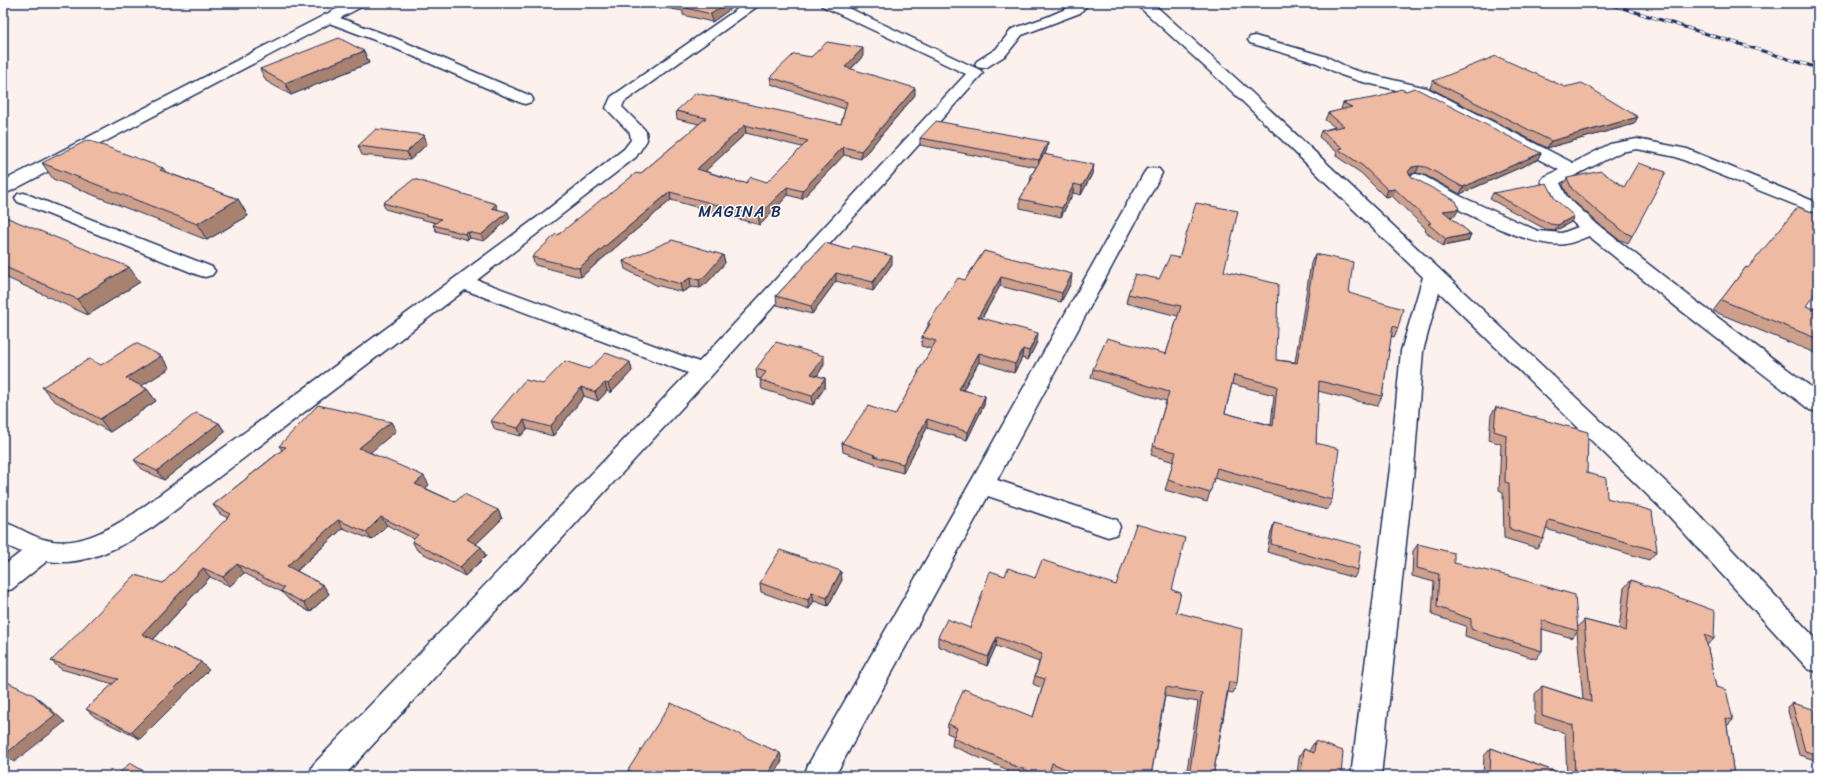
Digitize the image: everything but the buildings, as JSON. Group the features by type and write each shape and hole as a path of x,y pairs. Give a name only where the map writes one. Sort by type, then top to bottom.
{"street":[{"path":"12,192 358,3"},
{"path":"3,532 42,550 64,552 90,549 118,537 150,515 462,282 630,154 639,140 638,132 614,108 617,100 755,3"},
{"path":"324,776 380,714 703,371 975,72 828,3"},
{"path":"982,64 1001,52 1017,32 1075,10 1082,3"},
{"path":"1142,3 1153,11 1245,95 1677,508 1817,662"},
{"path":"329,18 390,41 525,99"},
{"path":"1255,40 1322,60 1346,72 1364,78 1422,91 1573,170"},
{"path":"1818,209 1681,153 1638,144 1616,148 1550,181 1559,200 1591,229 1686,304 1818,404"},
{"path":"819,776 982,485 1153,173"},
{"path":"1416,179 1456,200 1534,236 1564,239 1591,229"},
{"path":"12,192 205,271"},
{"path":"1366,776 1402,468 1412,351 1433,276"},
{"path":"462,282 703,371"},
{"path":"982,485 1108,527"},
{"path":"3,581 42,550"}],"railway":[{"path":"1606,3 1818,68"}],"district":[{"name":"MAGINA B","path":"740,211"}]}
